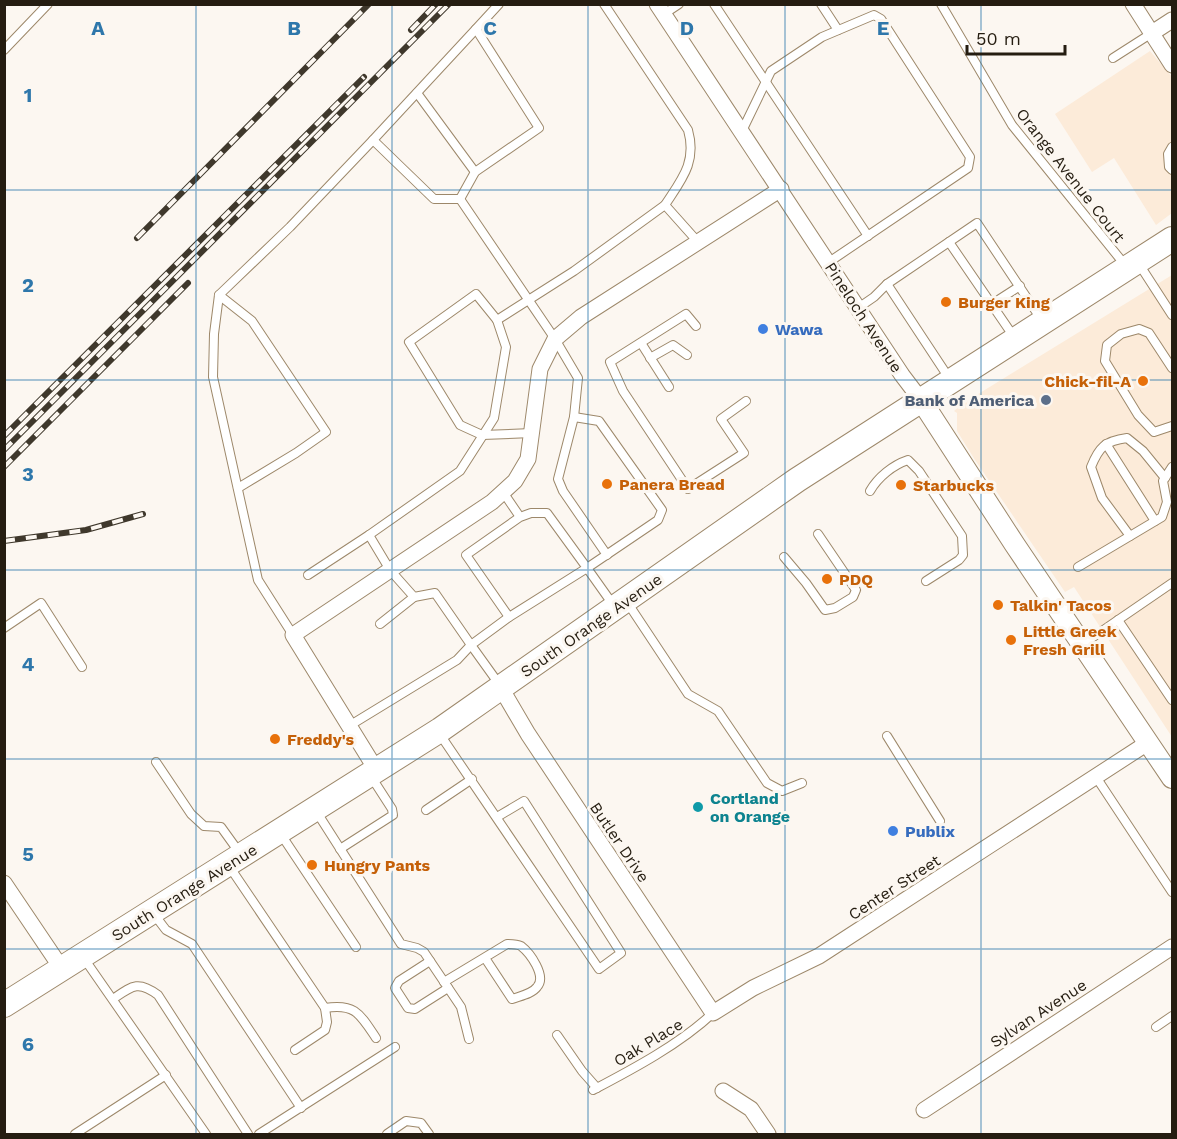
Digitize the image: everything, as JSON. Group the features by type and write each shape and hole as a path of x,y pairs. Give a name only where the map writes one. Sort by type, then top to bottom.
{"main road":[{"name":"South Orange Avenue","path":"4,1005 374,773 501,688 797,480 1173,239"}],"street":[{"path":"1132,4 1173,65"},
{"name":"Pineloch Avenue","path":"661,9 1015,545 1173,778"},
{"path":"1152,33 1173,20"},
{"path":"374,773 349,726 293,635 492,502 515,481 528,459 540,369 555,339 581,317 781,189"},
{"name":"Butler Drive","path":"501,688 528,734 713,1013"},
{"name":"Center Street","path":"713,1013 753,988 819,956 1149,742"},
{"path":"4,883 62,969"},
{"name":"Sylvan Avenue","path":"924,1110 1173,946"},
{"path":"723,1090 751,1109 768,1134"}],"lane":[{"path":"4,50 48,4"},
{"path":"293,635 258,580 213,377 214,334 219,295 290,227 374,140 499,4"},
{"path":"497,321 574,271 665,204 688,171 692,143 688,130 604,4"},
{"path":"661,9 679,4"},
{"path":"714,4 868,236"},
{"path":"821,4 838,30"},
{"name":"Orange Avenue Court","path":"941,4 1012,125 1133,265 1173,315"},
{"path":"742,131 771,71 822,37 874,15 881,20 970,158 968,168 829,262"},
{"path":"460,200 475,172 539,128 476,29"},
{"path":"1113,58 1152,33"},
{"path":"417,93 475,172"},
{"path":"374,140 434,199 460,200"},
{"path":"1173,147 1168,154 1169,167 1173,170"},
{"path":"460,200 555,339 578,378 574,417 558,479 563,491 607,555"},
{"path":"665,204 698,242"},
{"path":"858,308 887,284 977,223 1044,323"},
{"path":"950,242 1016,340"},
{"path":"887,284 951,381"},
{"path":"992,304 1020,286"},
{"path":"308,575 460,471 482,435 494,418 506,347 497,321 476,294 409,342 460,425 482,435 532,433"},
{"path":"219,295 252,321 326,432 238,488"},
{"path":"696,326 686,314 610,362 623,391 688,489 744,453 721,419 746,401"},
{"path":"1171,426 1154,432 1138,415 1105,361 1107,345 1121,333 1139,329 1149,333 1173,368"},
{"path":"641,343 669,387"},
{"path":"650,358 673,345 687,355"},
{"path":"349,726 457,660 471,645 508,617 658,520 662,510 599,420 574,417"},
{"path":"1130,536 1102,498 1090,467 1097,452 1111,440 1127,438 1143,451 1165,478"},
{"path":"1106,444 1155,521"},
{"path":"870,491 876,481 901,462 908,460 919,471 962,536 963,555 959,560 926,581"},
{"path":"1078,567 1162,517 1167,502 1163,481 1173,467"},
{"path":"503,492 520,517"},
{"path":"508,617 466,555 520,517 531,513 547,513 587,568 620,604 688,694 718,711 767,783 782,791 802,783"},
{"path":"784,557 825,610 835,608 853,597 856,590 818,534"},
{"path":"369,535 390,570 414,597"},
{"path":"1083,644 1173,584"},
{"path":"380,624 414,597 435,594 501,688"},
{"path":"4,628 41,603 82,667"},
{"path":"1118,620 1173,700"},
{"path":"438,731 598,969 621,952 524,801 497,817"},
{"path":"887,736 940,821"},
{"path":"156,762 191,813 204,826 221,827 235,860 325,1008 327,1022 325,1030 295,1050"},
{"path":"340,849 393,815 392,808 374,773"},
{"path":"1096,777 1173,892"},
{"path":"426,810 472,779"},
{"path":"315,810 401,944 424,952 461,1006 469,1039"},
{"path":"279,832 356,947"},
{"path":"153,912 166,930 192,944 301,1108"},
{"path":"430,961 399,981 396,988 397,993 408,1008 415,1009 446,985 485,958 507,944 519,944 527,951 540,973 537,988 512,999 485,958"},
{"path":"82,956 206,1134"},
{"path":"113,999 137,985 146,986 158,995 248,1134"},
{"path":"325,1008 341,1005 352,1009 363,1018 376,1038"},
{"name":"Oak Place","path":"557,1035 595,1089 698,1028 713,1013"},
{"path":"1156,1027 1173,1016"},
{"path":"259,1134 395,1047"},
{"path":"75,1134 166,1075"},
{"path":"387,1134 406,1121 421,1123 429,1134"}],"shaded area":[{"path":"1150,51 1172,77 1172,213 1156,225 1114,158 1092,172 1055,114"},
{"path":"1172,275 1172,737 1074,587 1065,592 975,460 957,431 957,413 954,411"}],"railway":[{"path":"137,238 369,4"},
{"path":"411,30 436,4"},
{"path":"4,450 449,4"},
{"path":"4,436 364,77"},
{"path":"4,467 188,283"},
{"path":"4,541 86,530 143,514"}],"place":[{"name":"Burger King","path":"946,302"},
{"name":"Wawa","path":"763,329"},
{"name":"Chick-fil-A","path":"1143,381"},
{"name":"Bank of America","path":"1046,400"},
{"name":"Panera Bread","path":"607,484"},
{"name":"Starbucks","path":"901,485"},
{"name":"PDQ","path":"827,579"},
{"name":"Talkin' Tacos","path":"998,605"},
{"name":"Little Greek Fresh Grill","path":"1011,640"},
{"name":"Freddy's","path":"275,739"},
{"name":"Cortland on Orange","path":"698,807"},
{"name":"Publix","path":"893,831"},
{"name":"Hungry Pants","path":"312,865"}]}
